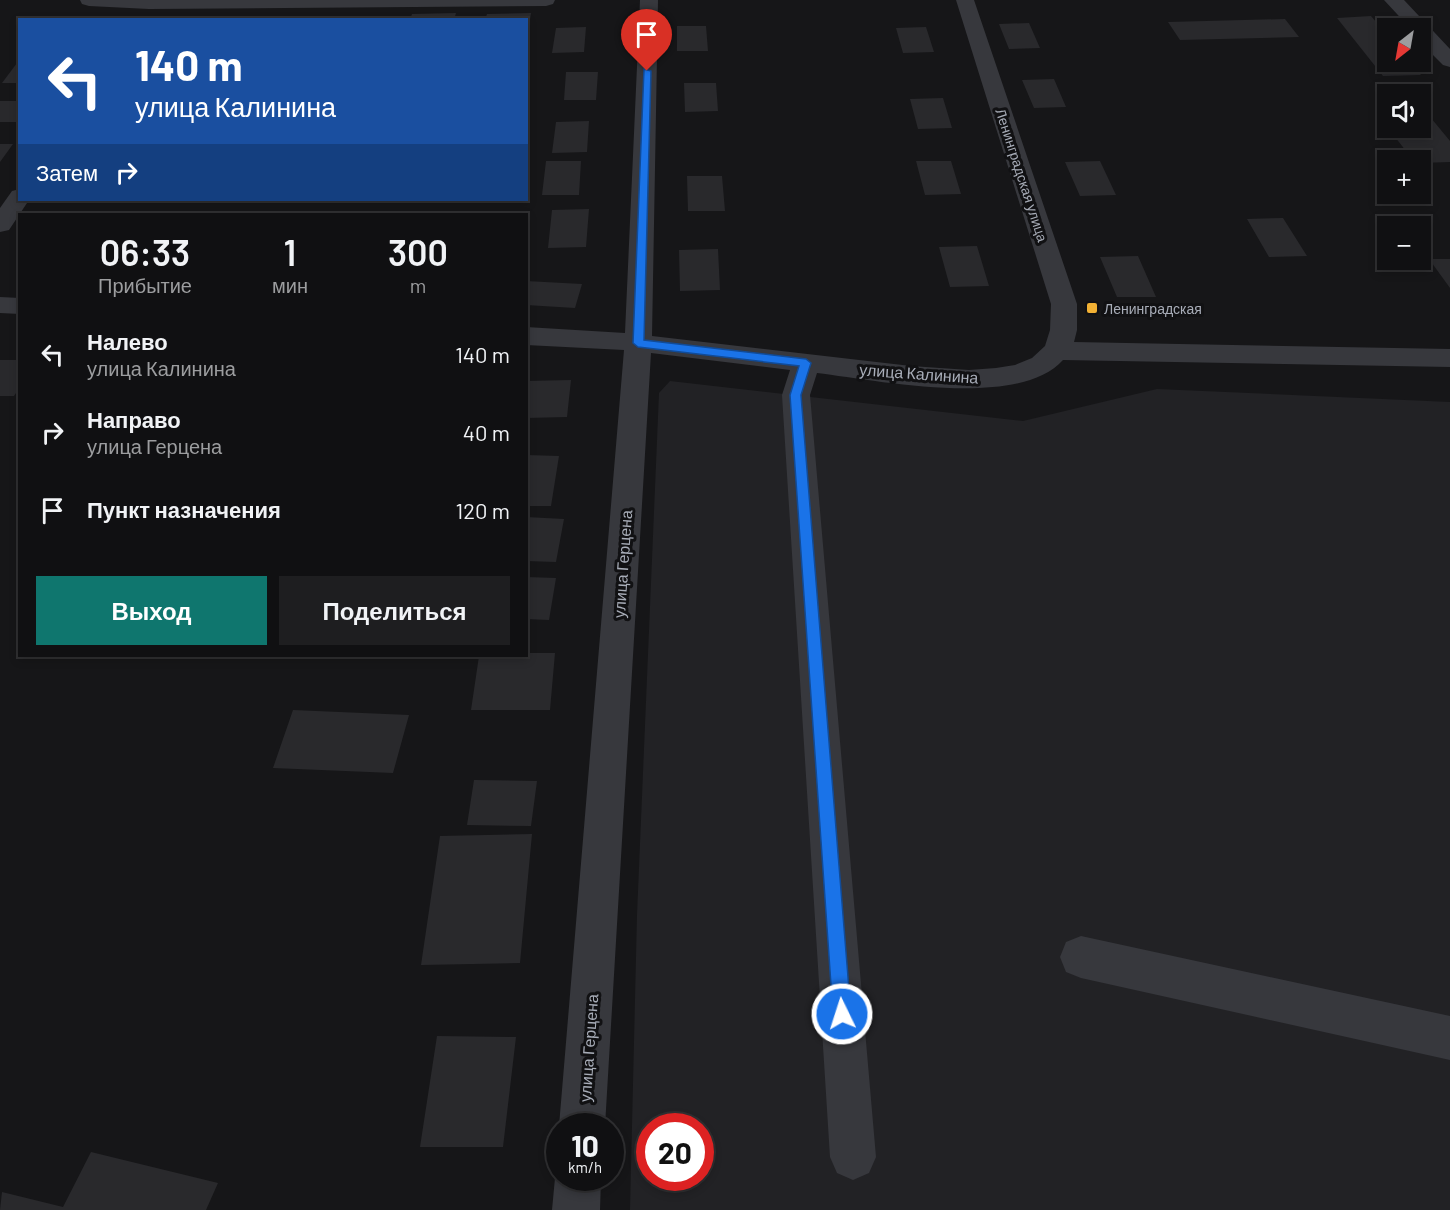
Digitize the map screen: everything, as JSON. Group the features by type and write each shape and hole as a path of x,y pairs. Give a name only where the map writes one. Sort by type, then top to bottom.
{"street":[{"path":"89,0 546,0"},
{"name":"улица Герцена","path":"583,1113 638,343 649,0"},
{"name":"Ленинградская улица","path":"965,0 1064,304 1066,330 1056,351"},
{"path":"1393,0 1410,18"},
{"path":"139,18 150,1"},
{"path":"1431,41 1450,61"},
{"path":"0,225 18,199"},
{"path":"0,305 18,306"},
{"name":"улица Калинина","path":"528,336 638,343 930,377 981,378 1017,373 1042,363 1056,351"},
{"path":"1056,351 1450,358"},
{"path":"806,363 796,395 853,1156"},
{"path":"1081,957 1450,1038"},
{"path":"576,1210 577,1191"}],"shaded area":[{"path":"670,381 1023,421 1157,389 1450,402 1450,1210 630,1210 637,915 659,393"}],"building":[{"path":"456,13 455,18 411,18 412,14"},
{"path":"531,13 528,32 528,18 486,18 487,14"},
{"path":"354,16 398,16 398,18 354,18"},
{"path":"1371,16 1377,23 1377,68 1337,18"},
{"path":"297,17 341,17 341,18"},
{"path":"1285,19 1299,37 1180,40 1168,22"},
{"path":"1029,23 1040,48 1009,49 999,24"},
{"path":"677,26 706,26 708,51 677,51"},
{"path":"586,27 584,52 552,53 556,28"},
{"path":"926,27 934,52 903,53 896,28"},
{"path":"17,63 18,63 18,83 2,83"},
{"path":"566,72 598,72 596,100 564,100"},
{"path":"1380,72 1418,72 1421,75 1383,76"},
{"path":"1054,79 1066,107 1034,108 1022,80"},
{"path":"684,83 716,83 718,111 685,112"},
{"path":"943,98 952,128 918,129 910,99"},
{"path":"0,101 18,101 18,122 0,122"},
{"path":"1431,118 1450,141 1450,162 1431,163 1431,150 1405,150 1396,138 1431,138"},
{"path":"589,121 587,152 552,153 556,122"},
{"path":"0,144 13,144 0,162"},
{"path":"546,161 581,161 579,195 542,195"},
{"path":"916,161 951,161 961,194 925,195"},
{"path":"1100,161 1116,195 1080,196 1065,162"},
{"path":"687,176 722,176 725,211 688,211"},
{"path":"589,209 586,247 548,248 552,210"},
{"path":"1283,218 1307,256 1269,257 1247,219"},
{"path":"977,246 989,286 950,287 939,247"},
{"path":"718,249 720,290 680,291 679,250"},
{"path":"1138,256 1156,297 1117,297 1100,257"},
{"path":"1431,259 1450,259 1450,288 1431,262"},
{"path":"528,281 582,284 575,308 528,305"},
{"path":"0,360 18,360 18,390 14,396 0,396"},
{"path":"571,380 567,417 528,418 528,381"},
{"path":"528,455 559,456 551,506 528,506"},
{"path":"528,517 564,519 556,562 528,561"},
{"path":"528,577 556,578 549,620 528,619"},
{"path":"528,653 555,653 550,710 471,710 479,657 528,657"},
{"path":"293,710 409,715 393,773 273,768"},
{"path":"474,780 537,781 531,826 467,825"},
{"path":"532,834 520,963 421,965 440,836"},
{"path":"437,1036 516,1037 503,1147 420,1147"},
{"path":"91,1152 218,1183 206,1210 0,1210 2,1192 63,1207"}],"place":[{"name":"Ленинградская","path":"1092,308"}],"route":[{"path":"647,71 638,343 806,363 796,395 842,1014"}]}
